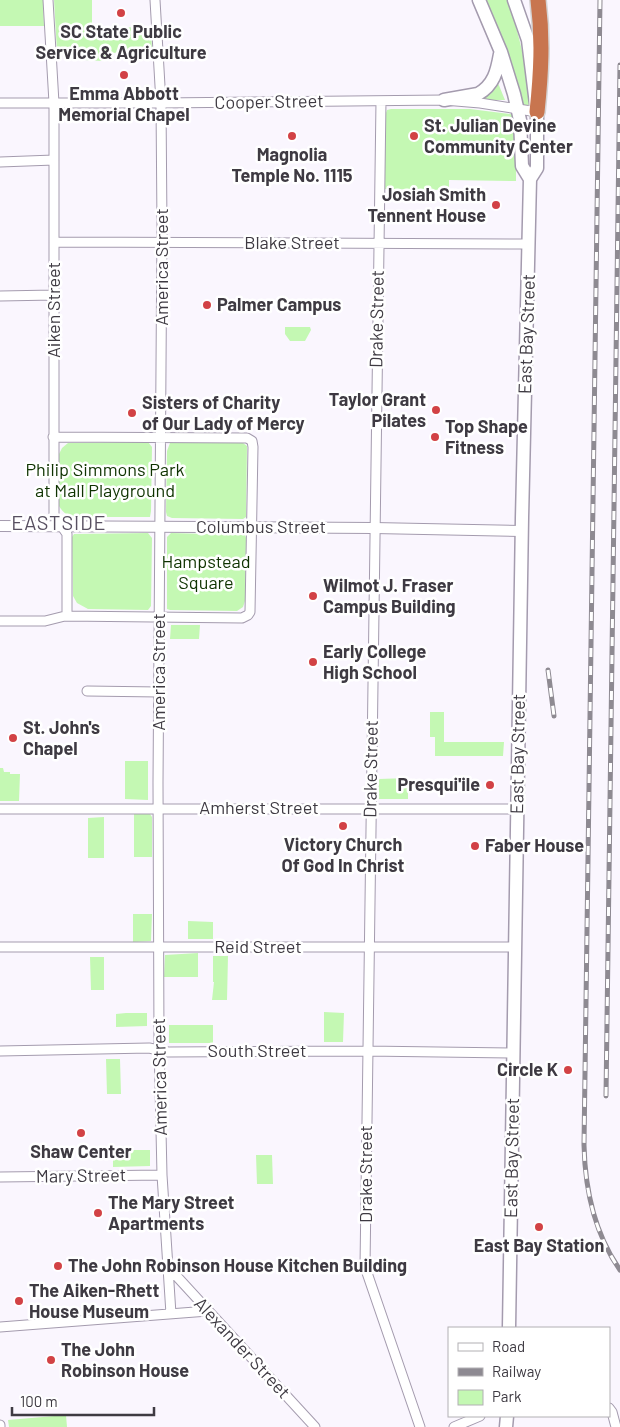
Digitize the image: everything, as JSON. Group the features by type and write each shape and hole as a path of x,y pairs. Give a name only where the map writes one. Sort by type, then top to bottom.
{"highway":[{"path":"537,112 542,65 541,22 538,0"}],"main road":[{"path":"479,0 500,52 519,109 522,166 530,179 537,168 537,112 528,40 514,0"},
{"path":"444,100 478,94 483,91 494,80 500,52"},
{"name":"East Bay Street","path":"509,1327 522,531 530,179"}],"street":[{"name":"Aiken Street","path":"48,0 54,103 54,515 68,538 67,616"},
{"name":"America Street","path":"155,0 161,103 162,243 158,809 159,1050 162,1175 172,1314"},
{"name":"Cooper Street","path":"0,103 444,100 480,103 537,112"},
{"name":"Drake Street","path":"381,101 366,1051 365,1267 420,1427"},
{"path":"0,162 54,160"},
{"name":"Blake Street","path":"54,242 530,244"},
{"path":"0,296 54,295"},
{"path":"0,621 45,621 67,616 242,618 248,615 250,608 252,528 252,441 247,438 53,437"},
{"name":"Columbus Street","path":"0,526 374,528 522,531"},
{"path":"87,691 159,692"},
{"name":"Amherst Street","path":"0,809 518,809"},
{"name":"Reid Street","path":"0,948 516,947"},
{"name":"South Street","path":"0,1051 149,1048 168,1052 366,1051 514,1053"},
{"name":"Mary Street","path":"0,1178 162,1175"},
{"name":"Alexander Street","path":"170,1269 315,1427"},
{"path":"0,1327 208,1311"},
{"path":"610,1409 616,1426"},
{"path":"454,1427 478,1417"}],"green space":[{"path":"0,0 43,0 44,26 0,26"},
{"path":"54,0 92,0 92,28 151,27 152,52 118,52 110,54 103,61 84,60 83,51 57,51"},
{"path":"485,0 508,0 522,52 530,106 524,106 507,51"},
{"path":"498,83 505,100 477,100 491,92"},
{"path":"470,109 511,114 516,124 516,181 449,180 449,190 384,189 386,113 387,110"},
{"path":"285,327 310,327 311,330 305,341 290,341 285,334"},
{"name":"Philip Simmons Park at Mall Playground","path":"148,442 152,447 150,517 77,517 66,514 61,509 59,506 59,454 68,443"},
{"path":"170,443 243,443 247,446 246,517 243,519 172,518 167,516 167,451"},
{"path":"148,533 152,538 151,606 148,610 88,609 77,603 73,596 72,537 74,534"},
{"name":"Hampstead Square","path":"171,533 245,535 245,601 243,607 237,611 167,609 167,537"},
{"path":"171,625 200,625 199,639 170,639"},
{"path":"430,712 444,712 444,742 504,742 503,756 435,756 435,737 430,737"},
{"path":"125,761 148,761 148,800 125,799"},
{"path":"0,768 3,768 4,772 10,772 10,774 20,774 19,801 0,801"},
{"path":"408,778 408,799 378,799 379,779"},
{"path":"134,814 150,814 152,817 152,857 134,857"},
{"path":"104,817 104,858 88,858 88,818"},
{"path":"133,914 152,914 151,941 133,942"},
{"path":"188,921 213,922 213,939 188,939"},
{"path":"198,953 198,977 164,977 165,955"},
{"path":"213,956 228,956 227,1000 212,1000 214,982"},
{"path":"90,957 104,957 104,990 91,990"},
{"path":"324,1012 344,1013 343,1042 324,1042"},
{"path":"147,1013 147,1026 116,1027 116,1014"},
{"path":"169,1025 213,1025 213,1043 169,1043"},
{"path":"106,1059 120,1059 121,1094 107,1094"},
{"path":"113,1150 150,1150 150,1166 113,1167"},
{"path":"256,1155 272,1155 273,1184 257,1184"},
{"path":"66,1415 67,1427 9,1427 8,1420"}],"railway":[{"path":"600,0 584,1145 586,1178 597,1226 620,1270"},
{"path":"606,1096 620,65"},
{"path":"548,670 554,716"}],"place":[{"name":"SC State Public Service & Agriculture","path":"121,13"},
{"name":"Emma Abbott Memorial Chapel","path":"124,75"},
{"name":"Magnolia Temple No. 1115","path":"292,136"},
{"name":"St. Julian Devine Community Center","path":"414,136"},
{"name":"Josiah Smith Tennent House","path":"496,205"},
{"name":"Palmer Campus","path":"207,305"},
{"name":"Taylor Grant Pilates","path":"436,410"},
{"name":"Sisters of Charity of Our Lady of Mercy","path":"132,413"},
{"name":"Top Shape Fitness","path":"435,437"},
{"name":"Wilmot J. Fraser Campus Building","path":"313,596"},
{"name":"Early College High School","path":"313,662"},
{"name":"St. John's Chapel","path":"13,738"},
{"name":"Presqui'ile","path":"490,785"},
{"name":"Victory Church Of God In Christ","path":"343,826"},
{"name":"Faber House","path":"475,846"},
{"name":"Circle K","path":"568,1070"},
{"name":"Shaw Center","path":"81,1133"},
{"name":"The Mary Street Apartments","path":"98,1213"},
{"name":"East Bay Station","path":"539,1227"},
{"name":"The John Robinson House Kitchen Building","path":"58,1266"},
{"name":"The Aiken-Rhett House Museum","path":"19,1301"},
{"name":"The John Robinson House","path":"51,1360"}],"district":[{"name":"EASTSIDE","path":"59,523"}]}
